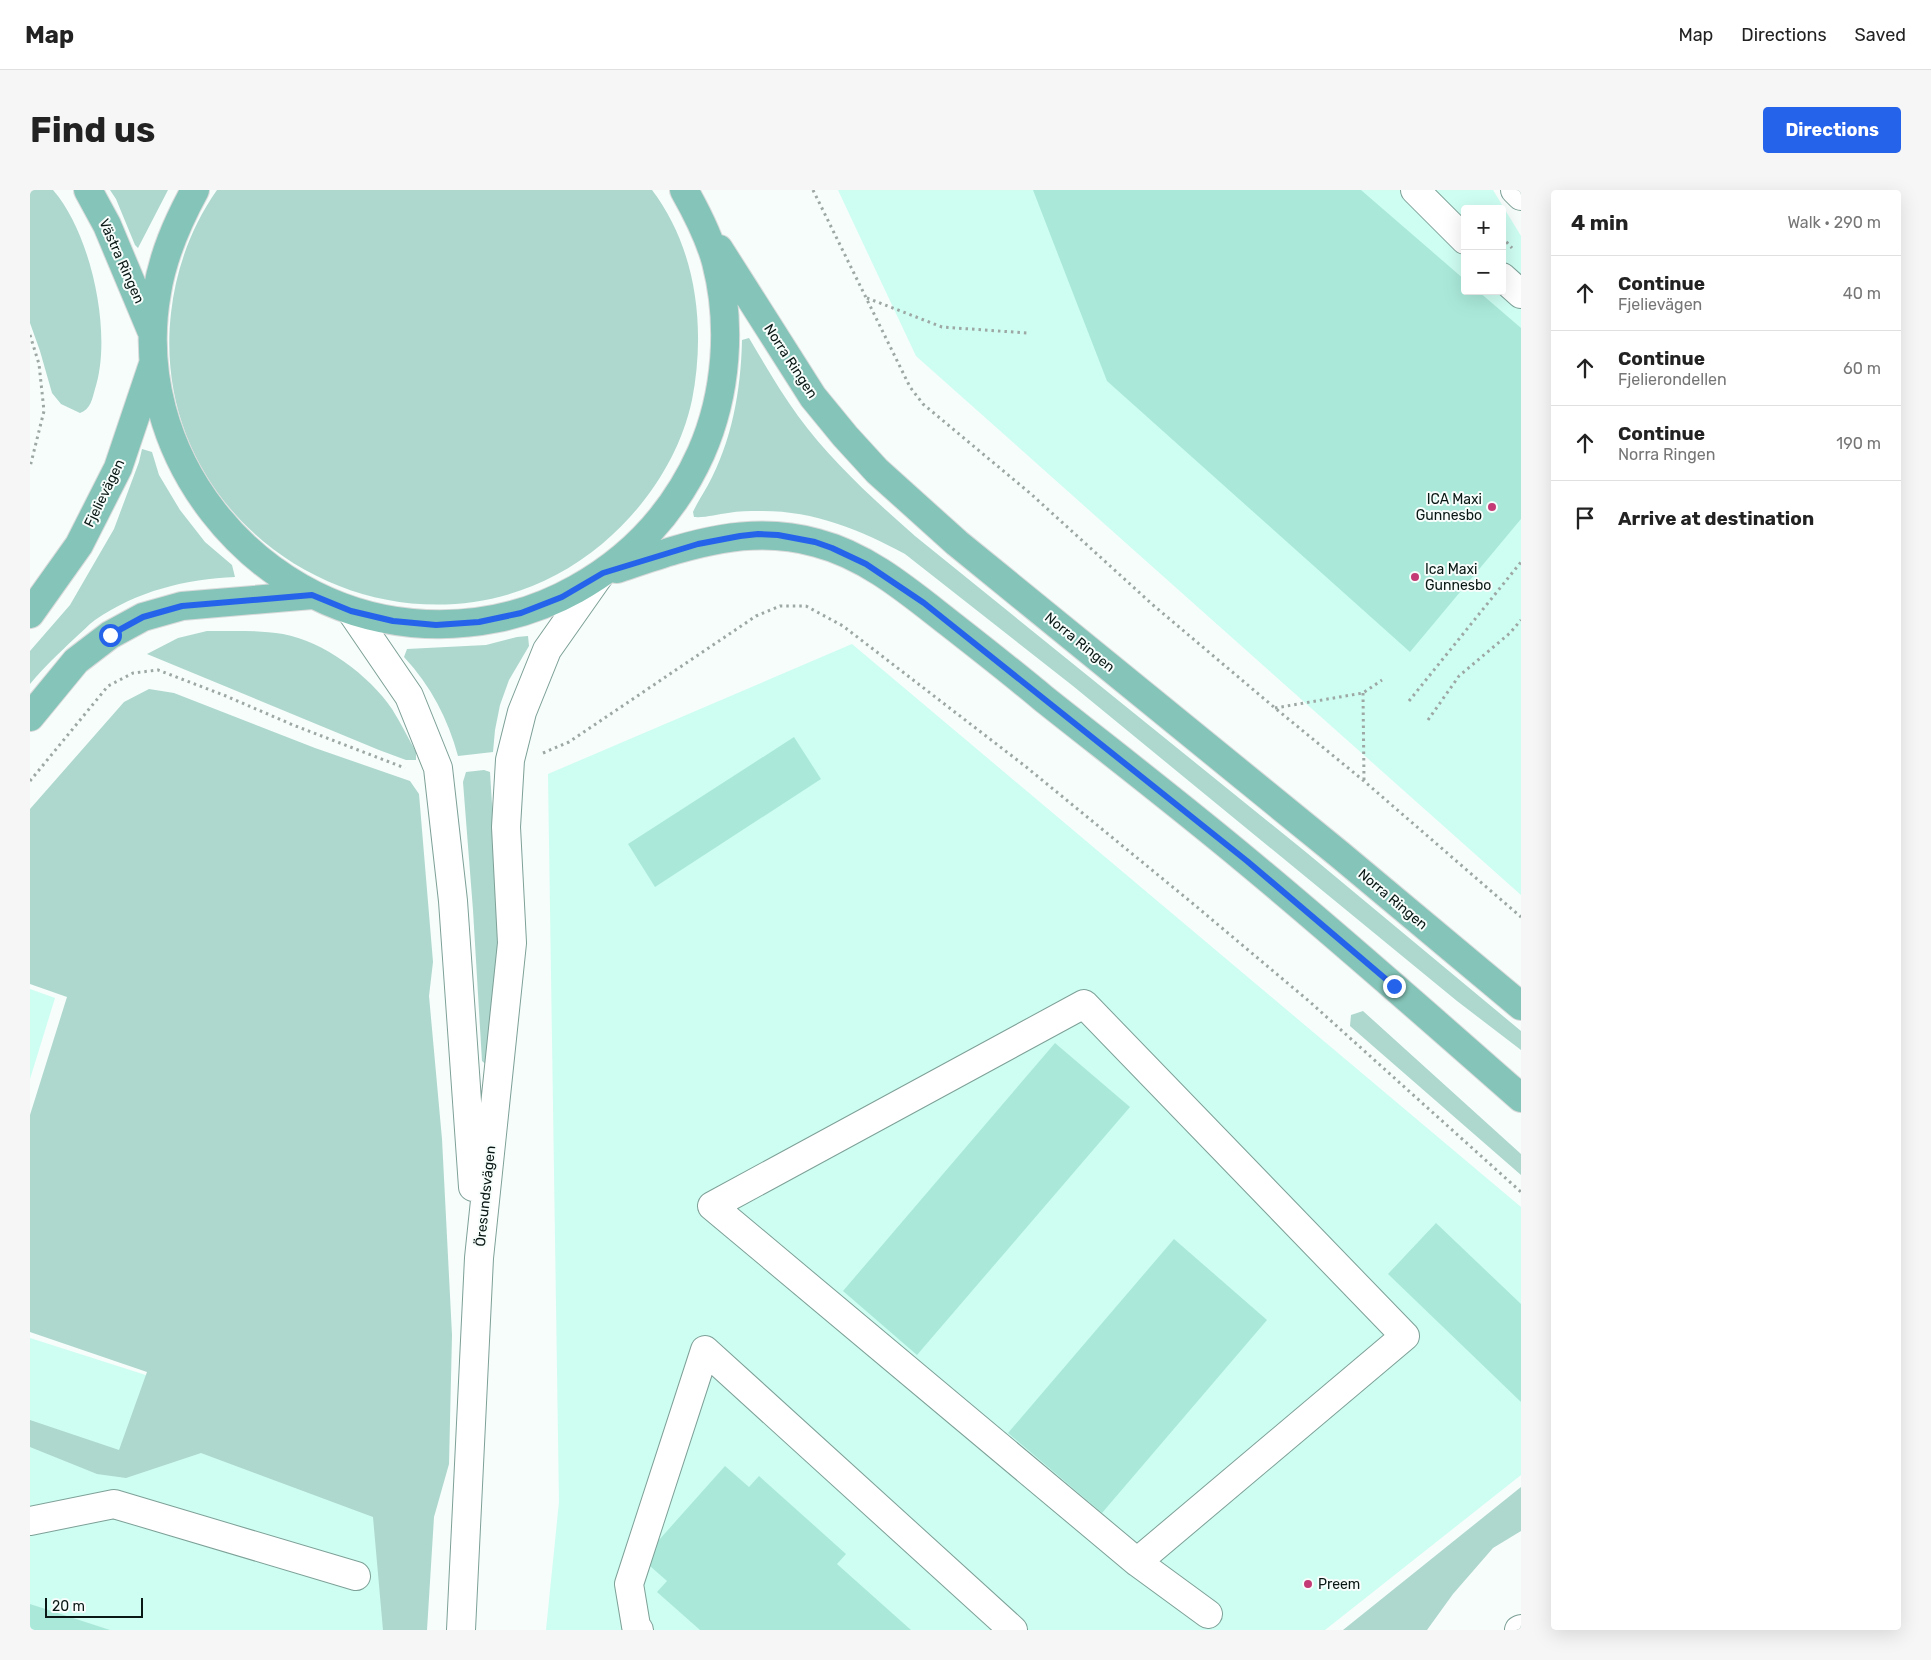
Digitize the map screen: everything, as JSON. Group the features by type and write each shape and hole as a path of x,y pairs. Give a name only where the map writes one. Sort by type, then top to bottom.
{"main road":[{"name":"Västra Ringen","path":"88,190 107,225 153,346"},
{"path":"195,190 179,218 165,255 156,294 153,346 162,408 178,455 202,498 233,537 270,569 312,595 351,611 393,621 436,625 479,622 521,613 562,597 601,575 637,545 667,512 691,476 709,436 720,393 726,350 724,305 716,262 690,190"},
{"path":"684,190 700,218"},
{"name":"Norra Ringen","path":"700,218 813,397 845,436 877,470 957,543 1347,860 1521,1006"},
{"name":"Fjelievägen","path":"30,614 78,546 118,468 153,346"},
{"path":"601,575 698,544 758,534 778,535 815,542 866,564 939,615 1247,861 1394,986 1521,1098"},
{"path":"30,717 76,661 110,635 143,617 182,606 312,595"}],"street":[{"path":"1415,190 1461,236"},
{"path":"1516,190 1521,196"},
{"path":"1506,281 1521,294"},
{"name":"Öresundsvägen","path":"478,1258 512,943 506,827 510,760 522,712 547,650 601,575"},
{"name":"Öresundsvägen","path":"351,611 409,696 438,768 452,901 478,1258"},
{"path":"1137,1562 1405,1336 1084,1004 712,1206 1137,1562 1204,1625"},
{"path":"461,1630 478,1258"},
{"path":"639,1630 636,1626 629,1584 704,1350 1013,1630"},
{"path":"30,1521 114,1504 356,1576"}],"path":[{"path":"813,190 910,387 923,404 1031,494 1153,605 1364,781 1521,917"},
{"path":"866,298 942,327 1027,333"},
{"path":"30,335 39,364 44,411 30,467"},
{"path":"1409,701 1521,562"},
{"path":"510,760 540,754 569,742 756,616 780,606 806,606 844,626 1025,766 1310,1002 1521,1192"},
{"path":"1428,720 1459,676 1510,633 1521,620"},
{"path":"30,781 108,686 133,673 158,670 404,768 438,768"},
{"path":"1275,708 1364,693 1382,680"},
{"path":"1364,693 1364,781"}],"shaded area":[{"path":"30,190 53,190 66,209 78,231 88,257 95,285 100,313 100,366 90,403 87,409 80,413 61,404 52,393 30,323"},
{"path":"110,190 168,190 138,248 135,245 116,199"},
{"path":"217,190 652,190 667,213 679,238 688,264 694,290 698,346 692,400 686,421 670,460 647,497 633,514 602,544 531,587 455,604 380,598 309,572 248,528 202,468 175,396 171,313 173,297 181,265 192,234"},
{"path":"838,190 1493,190 1502,205 1461,205 1461,295 1506,295 1506,211 1521,236 1521,895 916,356"},
{"path":"749,338 785,397 811,433 838,464 884,508 915,536 1307,853 1521,1031 1521,1050 1457,1001 1073,686 905,554 853,529 798,514 748,511 694,517 693,512 716,468 729,433 740,378 742,340"},
{"path":"142,449 152,452 159,475 180,510 205,542 232,565 235,577 198,580 162,588 128,601 87,626 30,684 30,651 70,605 114,529"},
{"path":"207,631 255,631 283,634 314,644 329,652 358,673 383,697 395,714 416,752 416,760 406,760 379,750 147,654 178,638"},
{"path":"528,636 529,646 509,680 500,705 493,752 458,756 444,716 430,691 404,657 407,649 486,645"},
{"path":"852,644 1521,1207 1521,1475 1325,1630 546,1630 559,1502 548,774"},
{"path":"149,689 174,693 315,748 410,781 419,794 433,962 429,996 442,1139 452,1335 449,1464 434,1517 427,1630 383,1630 373,1517 201,1453 126,1478 97,1474 30,1447 30,1420 119,1450 147,1372 30,1332 30,1115 67,997 30,984 30,809 124,702"},
{"path":"484,770 490,772 500,933 489,1067 482,1061 463,782 466,772"},
{"path":"30,989 55,998 30,1079"},
{"path":"1363,1011 1521,1154 1521,1175 1350,1026 1351,1015"},
{"path":"30,1338 386,1452 403,1630 30,1630"},
{"path":"1521,1487 1521,1531 1493,1548 1453,1594 1427,1630 1343,1630"}],"building":[{"path":"1033,190 1361,190 1461,277 1461,295 1483,295 1521,328 1521,519 1410,652 1107,381"},
{"path":"794,737 821,779 655,887 628,844"},
{"path":"1055,1043 1130,1107 917,1355 843,1291"},
{"path":"1436,1223 1521,1304 1521,1402 1388,1274"},
{"path":"1174,1239 1267,1320 1102,1513 1008,1433"},
{"path":"725,1466 749,1487 759,1476 846,1554 837,1564 911,1630 700,1630 657,1592 667,1581 642,1559"},
{"path":"30,1604 110,1630 30,1630"}],"place":[{"name":"ICA Maxi Gunnesbo","path":"1492,507"},
{"name":"Ica Maxi Gunnesbo","path":"1415,577"},
{"name":"Preem","path":"1308,1584"}],"route":[{"path":"110,635 143,617 182,606 312,595 351,611 393,621 436,625 479,622 521,613 562,597 603,573 673,550 698,544 758,534 778,535 815,542 852,556 890,578 924,603 1247,861 1394,986"}]}
